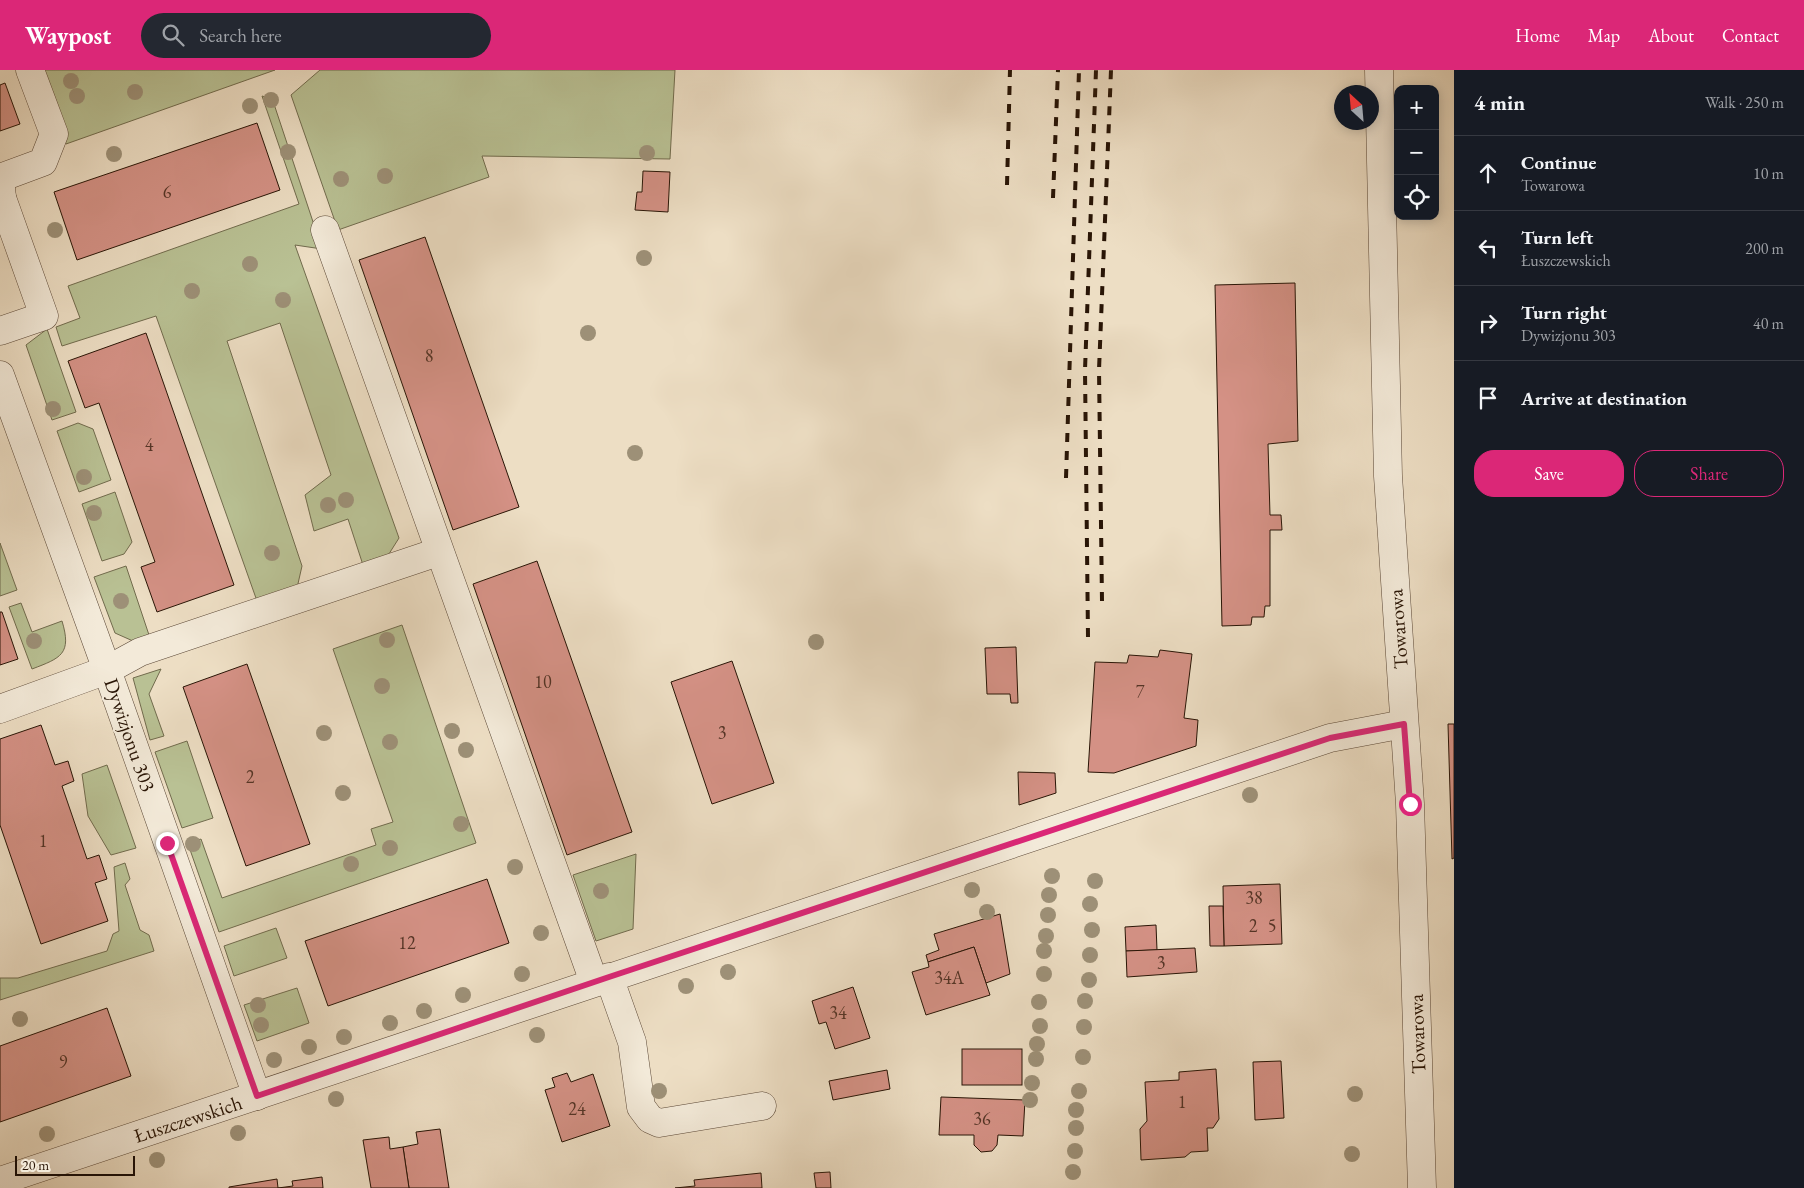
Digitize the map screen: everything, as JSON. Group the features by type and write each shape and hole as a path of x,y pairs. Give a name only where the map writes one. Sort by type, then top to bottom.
{"street":[{"path":"0,331 44,316 1,198 0,178 43,162 54,134 30,70"},
{"name":"Towarowa","path":"1379,70 1388,476 1410,804 1422,1188"},
{"path":"325,230 438,552 601,979 632,1042 642,1107 650,1119 659,1123 762,1106"},
{"name":"Dywizjonu 303","path":"0,375 107,670 257,1096"},
{"path":"0,709 107,670 140,652 438,552"},
{"name":"Łuszczewskich","path":"0,1180 1330,738 1404,724"}],"green space":[{"path":"38,70 275,70 66,144"},
{"path":"320,70 675,70 670,159 482,156 489,177 338,230 291,95"},
{"path":"262,96 269,98 274,104 322,249 295,245 399,538 387,557 363,565 348,519 314,531 305,495 331,475 280,323 227,341 302,566 297,588 257,601 156,316 62,346 56,327 80,318 68,286 299,204"},
{"path":"47,329 76,412 52,420 26,345"},
{"path":"78,423 93,429 111,480 79,492 57,431"},
{"path":"115,492 132,542 124,554 102,561 82,504"},
{"path":"0,543 17,590 0,596"},
{"path":"126,566 150,638 133,641 115,633 94,577"},
{"path":"21,603 32,632 62,621 65,632 65,648 62,653 50,662 32,669 9,607"},
{"path":"402,625 476,843 219,932 188,844 201,839 222,898 376,845 371,829 393,822 333,649"},
{"path":"161,669 149,694 164,736 150,740 133,678"},
{"path":"187,741 213,818 182,828 155,752"},
{"path":"107,765 136,848 111,855 88,816 82,774"},
{"path":"636,854 633,929 596,941 573,875"},
{"path":"125,863 130,879 125,885 140,930 149,935 154,951 0,1000 0,978 18,978 107,951 113,934 119,931 114,867"},
{"path":"276,928 287,958 234,976 224,946"},
{"path":"297,988 309,1023 257,1041 244,1005"}],"building":[{"path":"5,83 20,124 0,131 0,85"},
{"path":"257,123 280,190 77,260 54,192"},
{"path":"643,171 670,172 668,212 635,210 637,192 642,192"},
{"path":"425,237 519,507 453,530 359,260"},
{"path":"1295,283 1298,441 1268,444 1270,515 1281,515 1282,530 1270,530 1270,606 1265,606 1264,617 1252,617 1251,625 1222,626 1215,285"},
{"path":"146,333 234,585 157,612 141,567 155,562 99,403 85,408 68,361"},
{"path":"537,561 632,832 567,855 473,584"},
{"path":"0,612 2,612 18,659 0,665"},
{"path":"1016,647 1018,703 1011,703 1010,694 987,694 985,648"},
{"path":"1160,650 1192,654 1184,718 1198,720 1196,746 1114,773 1088,772 1095,662 1127,663 1129,655 1158,657"},
{"path":"732,661 774,783 712,804 671,682"},
{"path":"247,664 310,844 246,866 183,687"},
{"path":"1448,724 1454,724 1454,858 1452,859"},
{"path":"41,725 55,765 68,761 74,781 62,786 87,859 99,855 107,879 95,883 108,921 41,944 0,825 0,739"},
{"path":"1018,772 1055,773 1056,793 1019,805"},
{"path":"487,879 509,943 328,1006 305,941"},
{"path":"1280,884 1282,944 1224,946 1223,886"},
{"path":"1209,906 1223,906 1224,946 1210,946"},
{"path":"1000,914 1010,974 986,983 974,947 928,962 926,955 939,950 934,934"},
{"path":"1156,925 1157,950 1126,951 1125,927"},
{"path":"974,947 990,995 926,1015 912,972 929,967 928,962"},
{"path":"1195,948 1197,972 1127,977 1126,951"},
{"path":"853,987 870,1038 835,1049 826,1022 819,1024 812,1001"},
{"path":"107,1008 131,1076 0,1122 0,1046"},
{"path":"962,1049 1022,1049 1022,1085 962,1085"},
{"path":"1281,1061 1284,1118 1255,1120 1253,1062"},
{"path":"1216,1069 1219,1119 1213,1128 1207,1128 1208,1151 1191,1152 1185,1157 1141,1160 1140,1129 1147,1121 1145,1082 1179,1080 1179,1072"},
{"path":"887,1070 890,1089 833,1100 829,1081"},
{"path":"567,1073 571,1082 593,1074 610,1126 562,1142 545,1090 555,1087 552,1078"},
{"path":"941,1097 1025,1100 1023,1136 998,1135 997,1145 992,1151 981,1152 974,1145 974,1135 939,1135"},
{"path":"440,1129 449,1188 409,1188 403,1147 418,1144 416,1132"},
{"path":"389,1137 390,1149 403,1147 409,1188 371,1188 363,1140"},
{"path":"830,1172 831,1188 816,1188 814,1173"},
{"path":"761,1173 762,1188 675,1188 695,1186 694,1180"},
{"path":"322,1177 323,1188 278,1188 293,1186 292,1181"},
{"path":"277,1179 278,1188 229,1188 229,1187"}],"railway":[{"path":"1007,185 1010,70"},
{"path":"1053,198 1058,70"},
{"path":"1066,478 1079,70"},
{"path":"1088,637 1085,370 1096,70"},
{"path":"1102,601 1099,370 1111,70"}],"route":[{"path":"167,843 257,1096 1330,738 1404,724 1410,804"}]}
